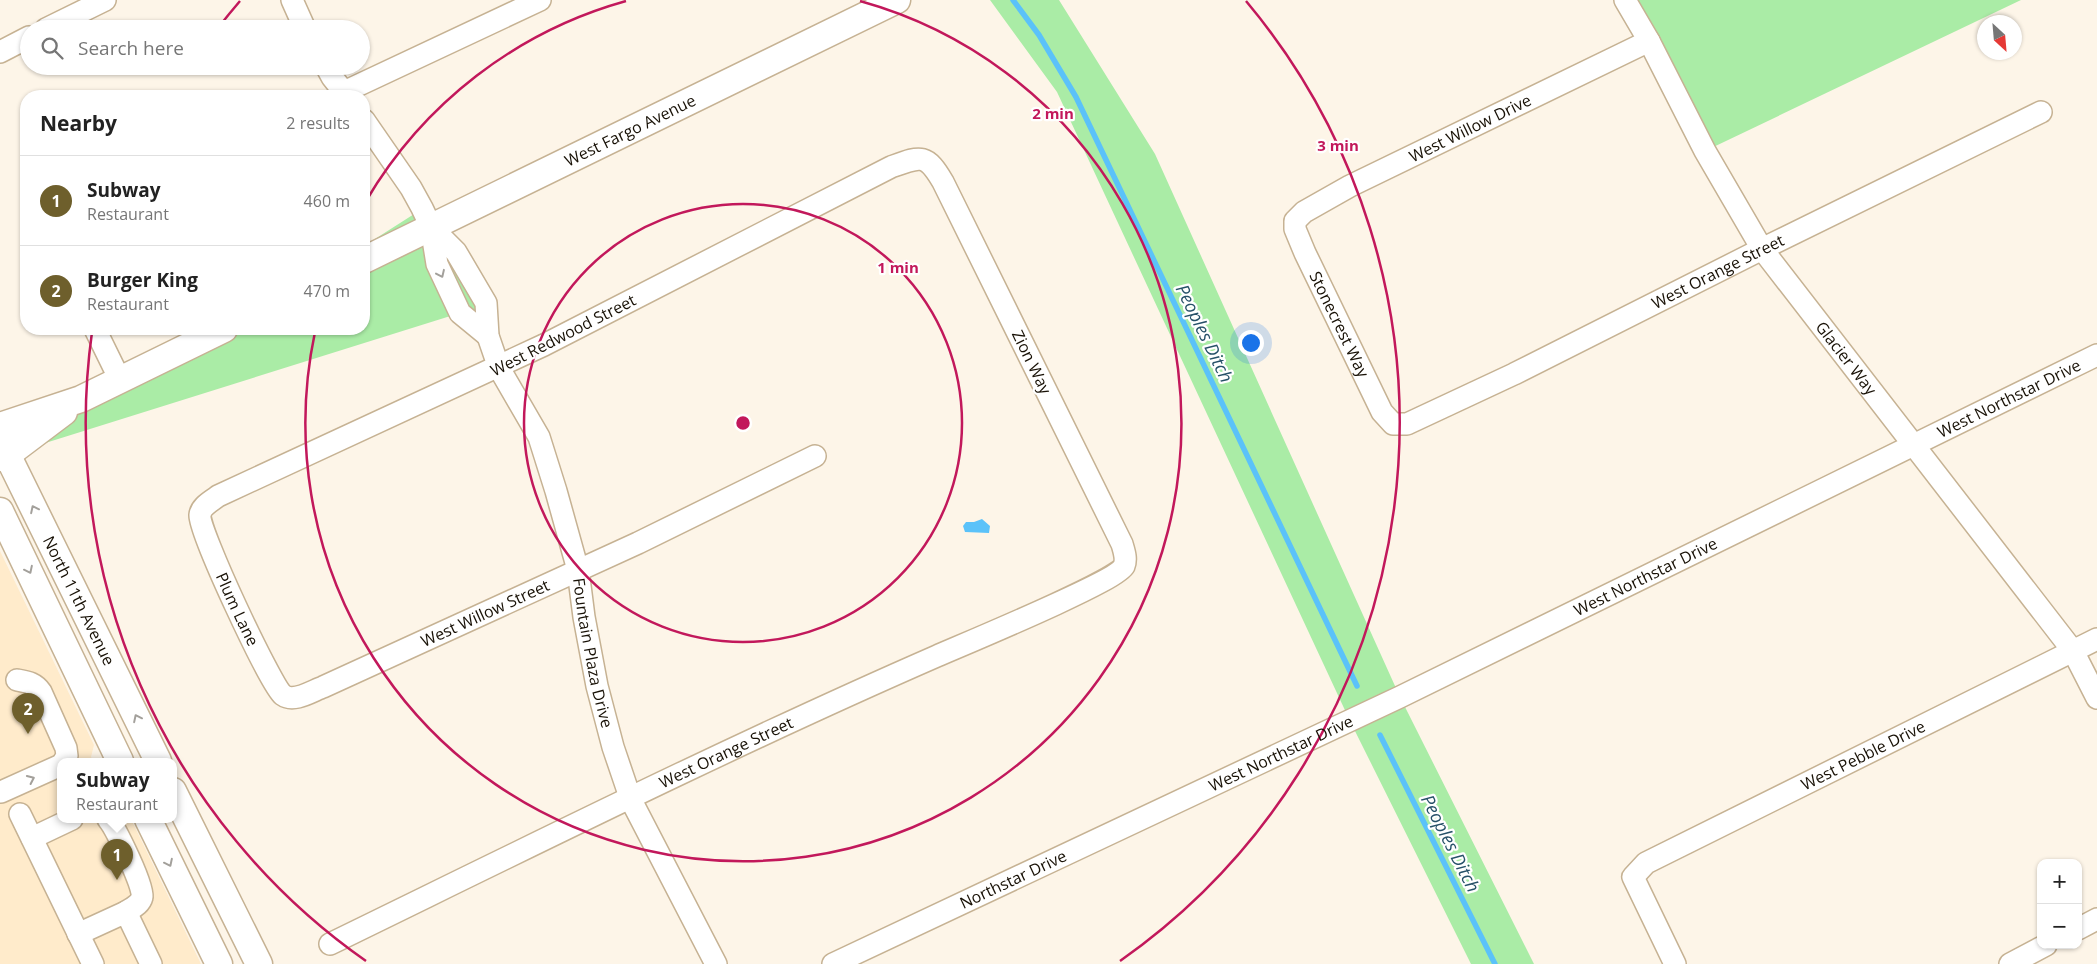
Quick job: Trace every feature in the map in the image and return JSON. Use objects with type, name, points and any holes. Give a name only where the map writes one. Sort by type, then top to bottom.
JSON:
[{"type":"main road","name":"West Fargo Avenue","points":[[370,257],[896,0]]},
{"type":"main road","points":[[2,451],[81,399],[212,335]]},
{"type":"main road","points":[[0,426],[81,399]]},
{"type":"main road","name":"North 11th Avenue","points":[[2,451],[156,758]]},
{"type":"main road","name":"North 11th Avenue","points":[[0,511],[119,758]]},
{"type":"main road","points":[[177,800],[258,964]]},
{"type":"main road","points":[[177,822],[216,903],[223,914],[241,927]]},
{"type":"main road","points":[[150,823],[219,964]]},
{"type":"street","points":[[64,20],[105,0]]},
{"type":"street","points":[[292,0],[301,20]]},
{"type":"street","points":[[354,90],[540,0]]},
{"type":"street","name":"Glacier Way","points":[[1625,0],[1649,41],[1705,151],[1762,249],[2074,651],[2097,698]]},
{"type":"street","name":"West Willow Drive","points":[[1295,220],[1304,212],[1350,186],[1649,41]]},
{"type":"street","points":[[0,52],[20,42]]},
{"type":"street","points":[[331,75],[343,90]]},
{"type":"street","name":"West Orange Street","points":[[1393,424],[1408,424],[1514,374],[1762,249],[2042,112]]},
{"type":"street","name":"Fountain Plaza Drive","points":[[370,129],[411,188],[431,227],[436,264],[460,313],[488,336],[499,368],[539,437],[578,570],[584,617],[597,686],[613,746],[630,798],[716,964]]},
{"type":"street","name":"West Redwood Street","points":[[200,513],[205,506],[218,496],[499,368],[891,167],[910,160],[927,160]]},
{"type":"street","name":"Zion Way","points":[[927,160],[933,165],[943,182],[1122,544],[1126,559],[1124,568]]},
{"type":"street","name":"Stonecrest Way","points":[[1295,220],[1295,228],[1309,262],[1382,412],[1393,424]]},
{"type":"street","points":[[99,335],[120,380]]},
{"type":"street","name":"West Northstar Drive","points":[[1192,796],[1400,697],[2097,355]]},
{"type":"street","name":"West Willow Street","points":[[288,697],[296,698],[323,687],[578,570],[815,456]]},
{"type":"street","name":"Plum Lane","points":[[200,513],[206,537],[250,635],[278,690],[288,697]]},
{"type":"street","name":"West Orange Street","points":[[330,944],[838,699],[1078,594],[1117,574],[1124,568]]},
{"type":"street","name":"West Pebble Drive","points":[[1675,964],[1633,877],[1646,864],[2097,639]]},
{"type":"street","points":[[17,680],[37,686],[41,692],[66,748],[66,758]]},
{"type":"street","points":[[1,792],[57,766]]},
{"type":"street","name":"Northstar Drive","points":[[833,964],[1192,796]]},
{"type":"street","points":[[20,814],[92,964]]},
{"type":"street","points":[[32,838],[64,823]]},
{"type":"street","points":[[78,934],[126,912],[137,905],[142,899],[142,886],[110,823]]},
{"type":"street","points":[[126,912],[151,964]]},
{"type":"street","points":[[2082,927],[2097,919]]},
{"type":"street","points":[[2010,964],[2038,949]]},
{"type":"shaded area","points":[[0,551],[94,745],[92,758],[57,758],[57,823],[133,823],[201,964],[0,964]]},
{"type":"green space","points":[[990,0],[1059,0],[1155,154],[1400,697],[1534,964],[1471,964],[1350,721],[1057,92]]},
{"type":"green space","points":[[1625,0],[2021,0],[1990,15],[1977,15],[1977,21],[1705,151]]},
{"type":"green space","points":[[422,209],[486,303],[488,336],[460,313],[7,455],[196,335],[370,335],[370,242]]},
{"type":"water","points":[[982,519],[990,526],[989,533],[965,532],[963,526],[966,522]]},
{"type":"waterway","name":"Peoples Ditch","points":[[1013,0],[1039,35],[1076,97],[1357,686]]},
{"type":"waterway","name":"Peoples Ditch","points":[[1380,735],[1495,964]]},
{"type":"place","name":"Burger King","points":[[28,734]]},
{"type":"place","name":"Subway","points":[[117,880]]}]
